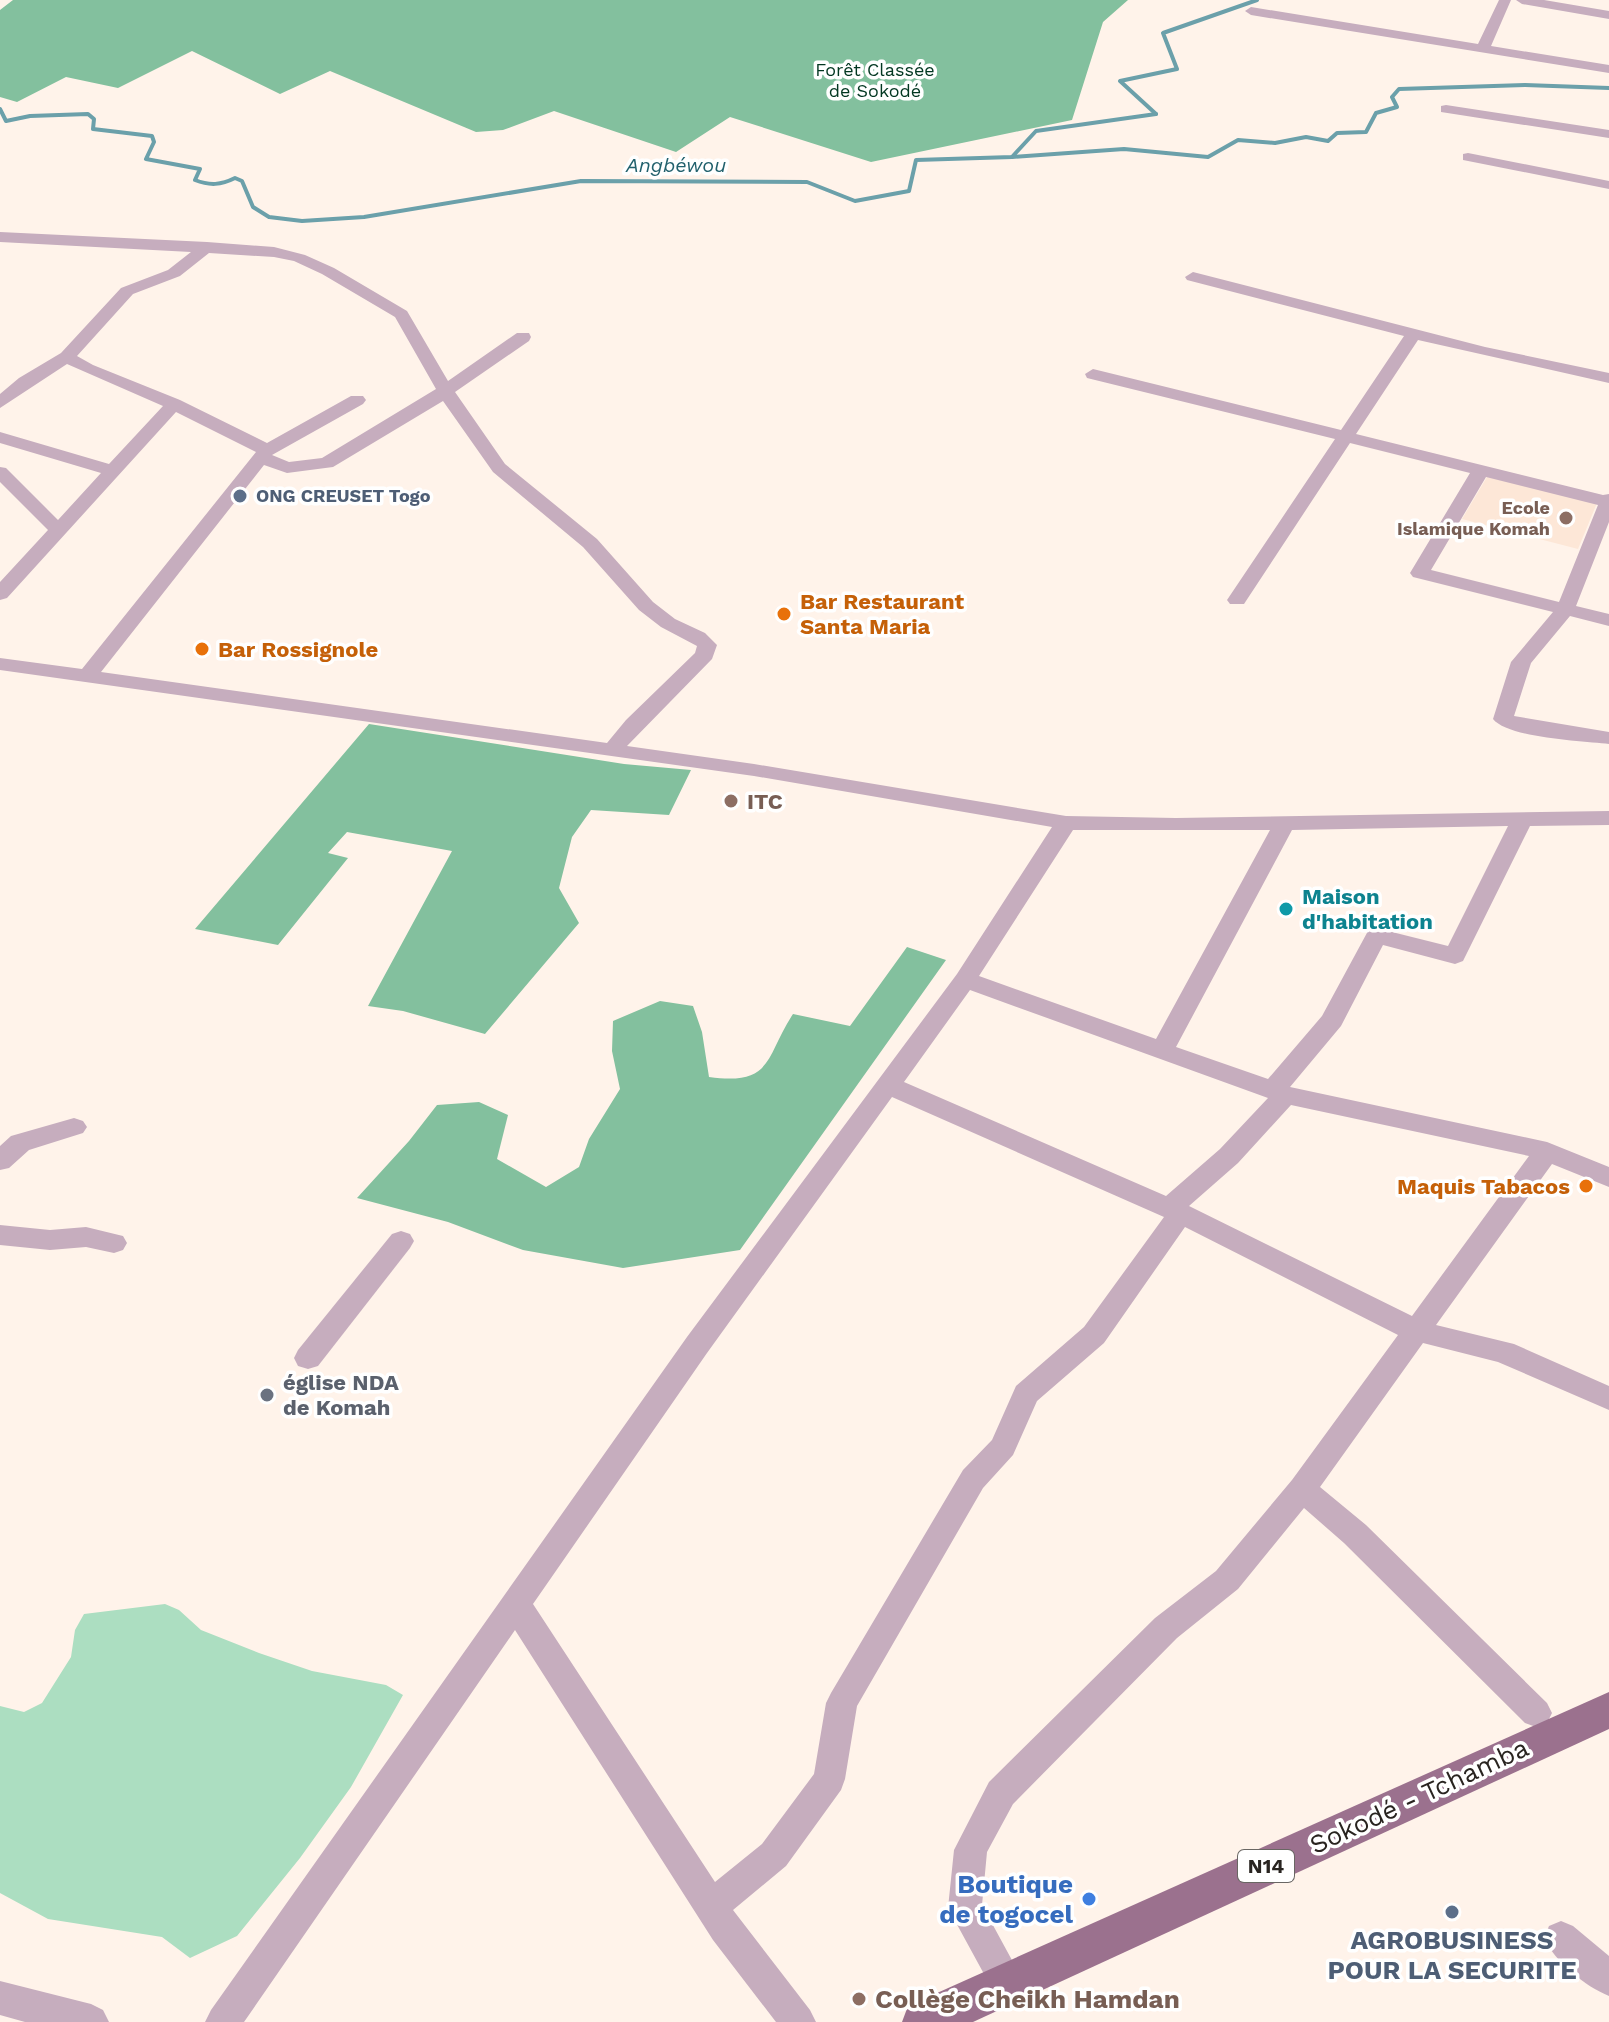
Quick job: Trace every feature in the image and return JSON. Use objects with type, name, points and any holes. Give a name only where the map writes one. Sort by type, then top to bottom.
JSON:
[{"type":"main road","name":"Sokodé - Tchamba","points":[[924,2022],[1609,1710]]},
{"type":"street","points":[[1483,48],[1504,1],[1524,1],[1609,15]]},
{"type":"street","points":[[1251,11],[1609,69]]},
{"type":"street","points":[[1446,109],[1609,134]]},
{"type":"street","points":[[1468,157],[1609,185]]},
{"type":"street","points":[[0,237],[274,252],[299,258],[390,305],[408,321],[459,414],[499,468],[590,543],[646,606],[668,623],[698,637],[707,645],[705,655],[633,724],[612,750]]},
{"type":"street","points":[[0,403],[25,382],[67,357],[127,291],[174,273],[207,247]]},
{"type":"street","points":[[1193,277],[1414,334],[1609,378]]},
{"type":"street","points":[[1237,600],[1414,334]]},
{"type":"street","points":[[67,357],[87,369],[174,404],[287,468],[327,463],[447,390],[523,337]]},
{"type":"street","points":[[1093,374],[1608,501],[1565,610],[1521,662],[1503,719],[1516,725],[1609,738]]},
{"type":"street","points":[[86,678],[264,454],[357,400]]},
{"type":"street","points":[[0,594],[174,404]]},
{"type":"street","points":[[0,437],[114,471]]},
{"type":"street","points":[[1481,470],[1420,573],[1609,620]]},
{"type":"street","points":[[0,472],[60,532]]},
{"type":"street","points":[[0,664],[754,770],[1066,823],[1609,818]]},
{"type":"street","points":[[711,1907],[774,1855],[829,1779],[842,1703],[973,1479],[1003,1447],[1026,1394],[1094,1335],[1175,1211],[1229,1156],[1280,1092],[1332,1020],[1376,936],[1455,956],[1522,820]]},
{"type":"street","points":[[223,2022],[697,1345],[965,980],[1066,823]]},
{"type":"street","points":[[1162,1050],[1285,823]]},
{"type":"street","points":[[965,980],[1280,1092],[1547,1151],[1609,1178]]},
{"type":"street","points":[[888,1085],[1175,1211],[1416,1331],[1504,1352],[1609,1399]]},
{"type":"street","points":[[0,1161],[20,1143],[74,1127]]},
{"type":"street","points":[[1008,1984],[965,1908],[971,1850],[1001,1793],[1166,1628],[1227,1580],[1302,1489],[1547,1151]]},
{"type":"street","points":[[0,1235],[50,1240],[86,1237],[114,1243]]},
{"type":"street","points":[[308,1358],[401,1241]]},
{"type":"street","points":[[1302,1489],[1355,1534],[1536,1713]]},
{"type":"street","points":[[516,1604],[711,1907],[798,2022]]},
{"type":"street","points":[[1561,1938],[1609,1979]]},
{"type":"street","points":[[0,1998],[91,2022]]},
{"type":"shaded area","points":[[1487,477],[1597,503],[1578,549],[1462,519]]},
{"type":"green space","name":"Forêt Classée de Sokodé","points":[[13,0],[1128,0],[1103,22],[1072,120],[871,162],[730,117],[676,152],[554,111],[503,130],[476,132],[330,71],[280,94],[192,51],[118,88],[66,77],[17,102],[0,97],[0,10]]},
{"type":"green space","points":[[369,724],[624,764],[691,770],[669,815],[591,810],[572,837],[559,888],[579,923],[485,1034],[403,1011],[368,1006],[452,851],[347,832],[328,853],[348,858],[278,945],[195,929]]},
{"type":"green space","points":[[907,947],[946,960],[740,1250],[623,1268],[523,1250],[448,1222],[357,1198],[437,1105],[479,1102],[508,1115],[497,1159],[546,1187],[579,1167],[589,1139],[620,1089],[612,1051],[613,1021],[660,1001],[693,1006],[702,1032],[709,1077],[746,1077],[765,1065],[793,1014],[850,1026]]},
{"type":"green space","points":[[165,1604],[179,1610],[201,1630],[259,1653],[312,1671],[386,1685],[403,1695],[351,1787],[300,1858],[237,1936],[190,1958],[162,1937],[48,1919],[0,1893],[0,1706],[24,1712],[42,1703],[71,1657],[75,1630],[84,1614]]},
{"type":"waterway","name":"Angbéwou","points":[[1012,157],[1036,131],[1156,114],[1120,81],[1177,69],[1163,33],[1257,0]]},
{"type":"waterway","points":[[1012,157],[1124,149],[1208,157],[1238,140],[1275,143],[1306,137],[1328,141],[1337,133],[1366,132],[1376,113],[1397,107],[1392,97],[1399,89],[1525,85],[1609,88]]},
{"type":"waterway","name":"Angbéwou","points":[[0,109],[6,121],[30,116],[88,114],[94,119],[93,129],[152,136],[154,142],[146,159],[200,169],[195,180],[206,183],[235,178],[242,181],[253,207],[269,217],[302,221],[364,217],[581,181],[807,182],[855,201],[909,191],[916,160],[1012,157]]},
{"type":"place","name":"ONG CREUSET Togo","points":[[240,496]]},
{"type":"place","name":"Ecole Islamique Komah","points":[[1566,518]]},
{"type":"place","name":"Bar Restaurant Santa Maria","points":[[784,614]]},
{"type":"place","name":"Bar Rossignole","points":[[202,649]]},
{"type":"place","name":"ITC","points":[[731,801]]},
{"type":"place","name":"Maison d'habitation","points":[[1286,909]]},
{"type":"place","name":"Maquis Tabacos","points":[[1586,1186]]},
{"type":"place","name":"église NDA de Komah","points":[[267,1395]]},
{"type":"place","name":"Boutique de togocel","points":[[1089,1899]]},
{"type":"place","name":"AGROBUSINESS POUR LA SECURITE","points":[[1452,1912]]},
{"type":"place","name":"Collège Cheikh Hamdan","points":[[859,1999]]}]
